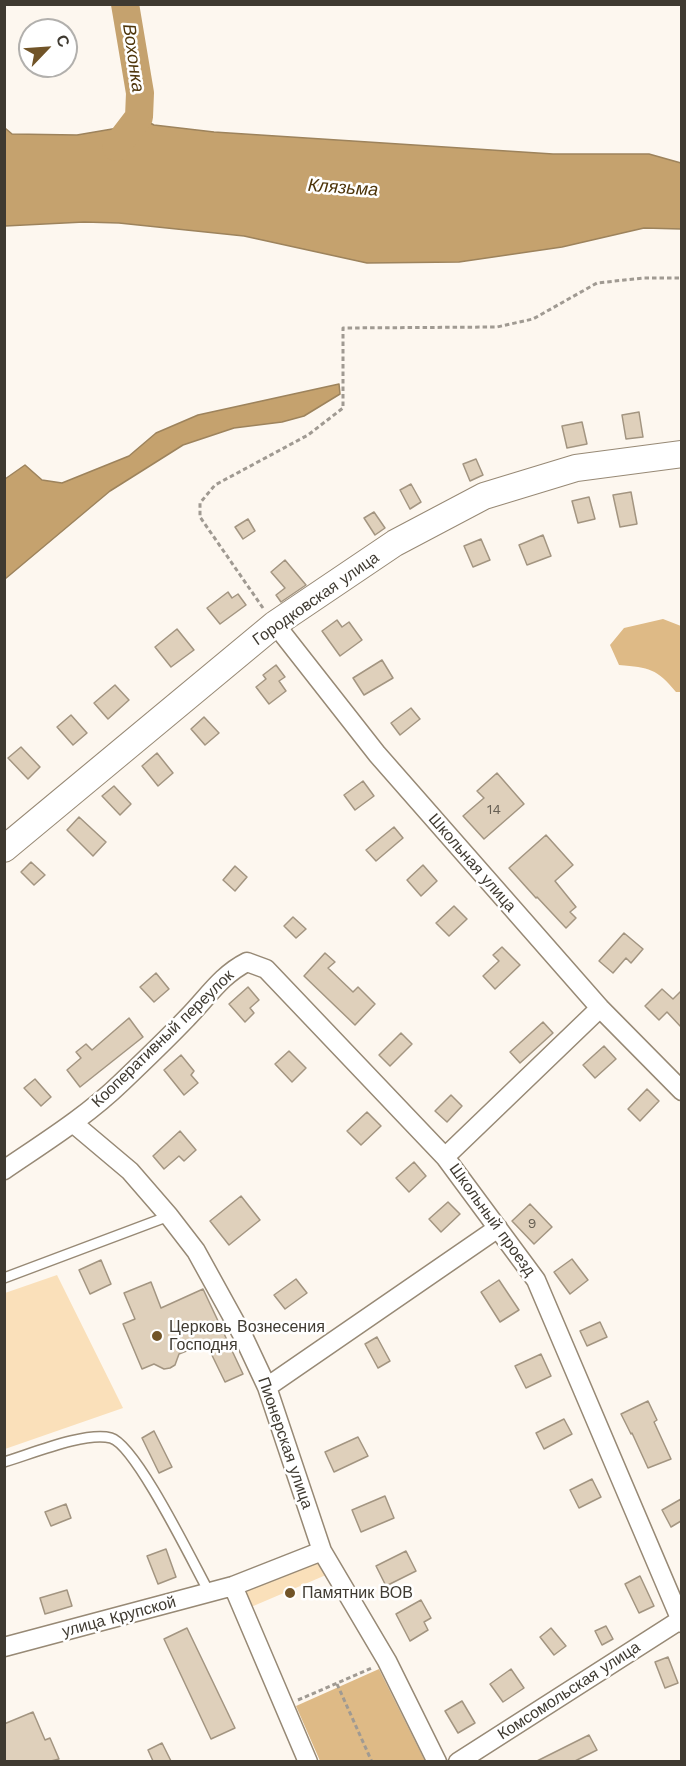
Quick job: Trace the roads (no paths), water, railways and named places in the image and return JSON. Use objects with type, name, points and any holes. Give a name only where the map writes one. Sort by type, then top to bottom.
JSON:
[{"type":"main road","name":"Городковская улица","points":[[4,849],[275,624],[395,543],[484,496],[576,468],[681,454]]},
{"type":"street","name":"Школьная улица","points":[[275,624],[377,754],[600,1008],[681,1091]]},
{"type":"street","name":"Кооперативный переулок","points":[[4,1170],[73,1123],[120,1085],[189,1017],[216,985],[238,967],[247,963],[266,969]]},
{"type":"street","name":"Школьный проезд","points":[[266,969],[445,1157],[536,1280],[681,1621]]},
{"type":"street","points":[[445,1157],[600,1008]]},
{"type":"street","name":"Пионерская улица","points":[[73,1123],[130,1171],[196,1251],[244,1338],[267,1387],[322,1551],[387,1661],[437,1761]]},
{"type":"street","points":[[267,1387],[498,1228]]},
{"type":"street","name":"улица Крупской","points":[[4,1647],[233,1586],[322,1551]]},
{"type":"street","points":[[233,1586],[308,1761]]},
{"type":"street","name":"Комсомольская улица","points":[[458,1761],[681,1621]]},
{"type":"lane","points":[[4,1278],[169,1216]]},
{"type":"lane","points":[[4,1462],[92,1437],[113,1438],[125,1446],[160,1500],[209,1592]]},
{"type":"water","name":"Клязьма","points":[[139,117],[154,125],[214,132],[553,154],[649,154],[681,163],[681,229],[644,228],[562,247],[459,262],[367,263],[244,236],[119,223],[84,222],[5,226],[5,128],[12,134],[77,135],[118,128]]},
{"type":"water","points":[[339,384],[340,394],[304,416],[282,422],[234,428],[183,445],[110,491],[5,579],[5,479],[25,465],[42,480],[62,483],[129,456],[156,433],[198,415]]},
{"type":"waterway","name":"Вохонка","points":[[116,147],[139,117],[140,93],[125,4]]},
{"type":"place","name":"Церковь Вознесения Господня","points":[[157,1336]]},
{"type":"place","name":"Памятник ВОВ","points":[[290,1593]]}]
